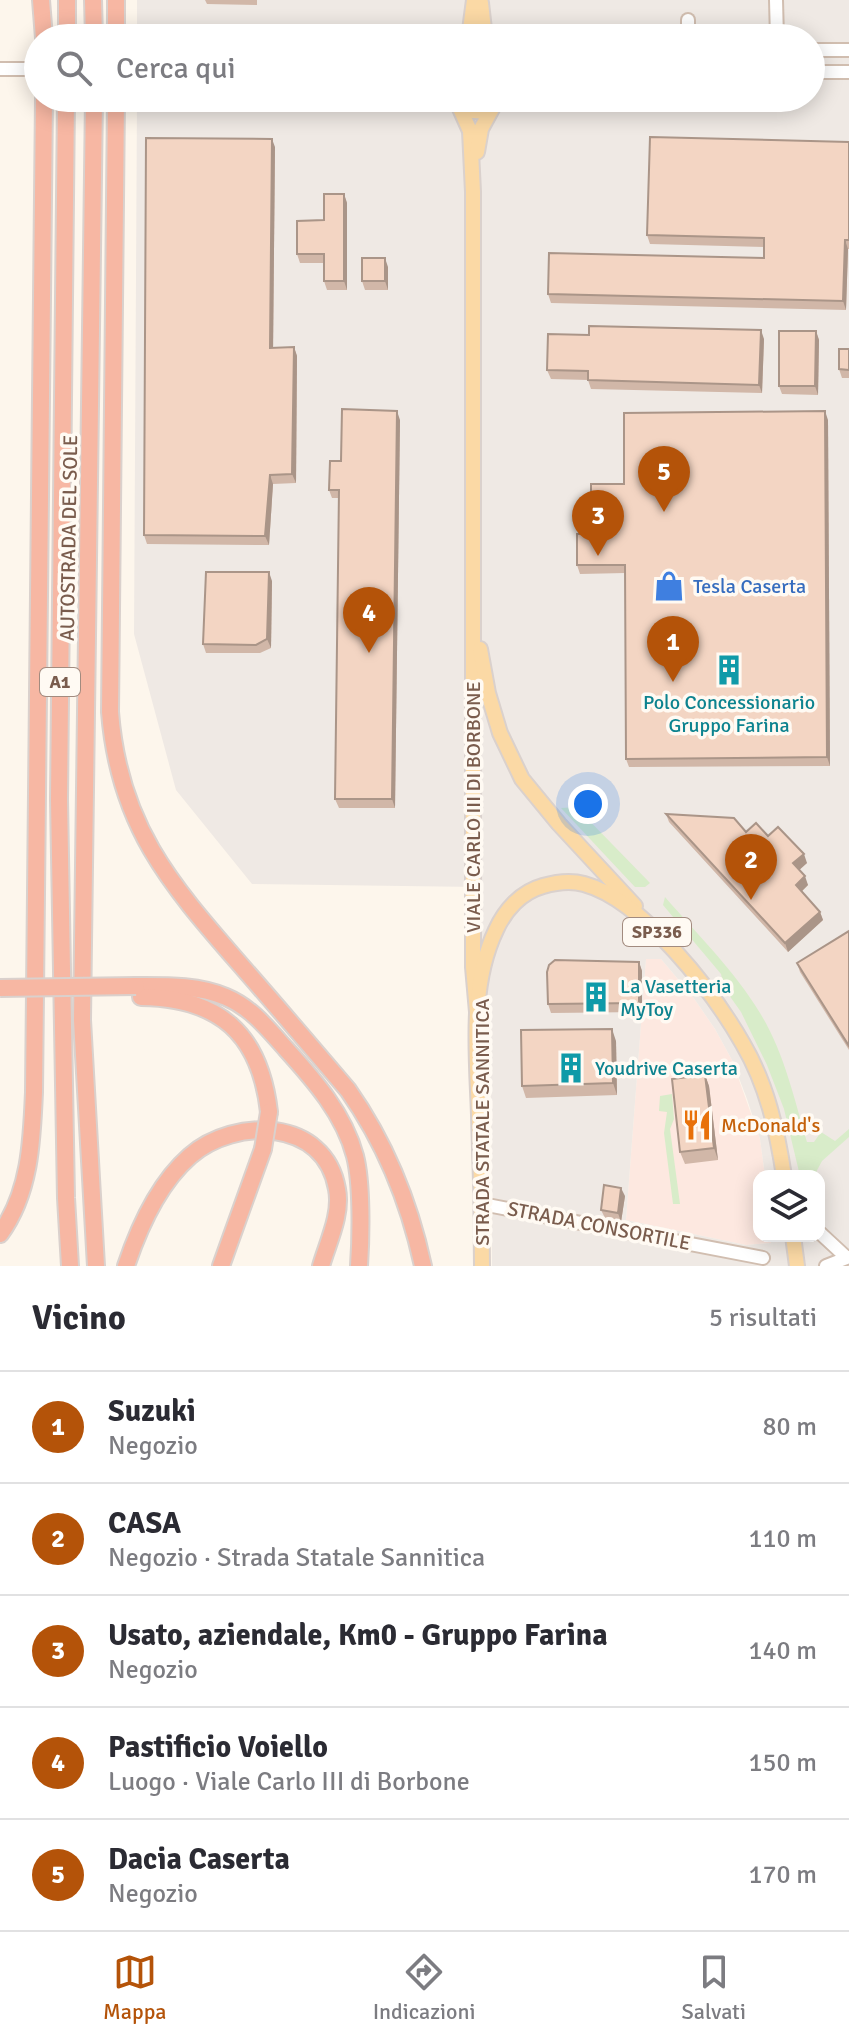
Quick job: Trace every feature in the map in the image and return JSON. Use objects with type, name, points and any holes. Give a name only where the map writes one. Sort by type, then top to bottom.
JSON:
[{"type":"highway","points":[[41,0],[43,24]]},
{"type":"highway","points":[[67,0],[67,24]]},
{"type":"highway","points":[[93,0],[94,24]]},
{"type":"highway","points":[[116,0],[116,24]]},
{"type":"highway","points":[[0,1234],[20,1199],[32,1127],[34,1092],[44,112]]},
{"type":"highway","name":"AUTOSTRADA DEL SOLE","points":[[66,112],[59,799],[65,1168],[70,1266]]},
{"type":"highway","name":"AUTOSTRADA DEL SOLE","points":[[94,112],[82,1020],[96,1266]]},
{"type":"highway","points":[[116,112],[110,712],[112,747],[119,776],[137,825],[169,880],[348,1090],[372,1124],[405,1197],[423,1266]]},
{"type":"highway","points":[[0,998],[136,992],[171,986],[204,990],[243,1006],[258,1018],[320,1089],[338,1115],[356,1157],[359,1266]]},
{"type":"highway","points":[[0,988],[136,992],[185,1001],[208,1008],[243,1038],[256,1059],[266,1087],[269,1112],[263,1149],[221,1266]]},
{"type":"highway","points":[[126,1266],[146,1217],[169,1178],[191,1155],[213,1142],[232,1133],[256,1129],[282,1132],[308,1143],[321,1155],[330,1170],[338,1190],[337,1215],[321,1266]]},
{"type":"main road","points":[[471,24],[474,0]]},
{"type":"main road","points":[[480,0],[483,24]]},
{"type":"main road","name":"VIALE CARLO III DI BORBONE","points":[[461,112],[470,131],[473,192],[473,967],[477,1012]]},
{"type":"main road","name":"VIALE CARLO III DI BORBONE","points":[[473,192],[481,129],[491,112]]},
{"type":"main road","name":"VIALE CARLO III DI BORBONE","points":[[474,602],[488,693],[500,733],[522,779],[648,921]]},
{"type":"main road","name":"STRADA STATALE SANNITICA","points":[[482,1266],[477,1012],[487,954],[496,931],[517,900],[537,888],[561,881],[585,884],[648,921],[699,981],[744,1045],[766,1094],[779,1138],[783,1170]]},
{"type":"main road","points":[[794,1242],[797,1266]]},
{"type":"street","points":[[776,0],[777,24]]},
{"type":"street","points":[[825,50],[849,50]]},
{"type":"street","points":[[2,69],[24,69]]},
{"type":"street","points":[[825,72],[849,72]]},
{"type":"street","name":"STRADA CONSORTILE","points":[[482,1204],[763,1258]]},
{"type":"street","points":[[825,1237],[848,1257],[826,1266]]},
{"type":"shaded area","points":[[137,0],[849,0],[849,1266],[492,1266],[491,1101],[478,887],[252,884],[176,790],[134,634],[137,112],[825,112],[825,24],[137,24]],"holes":[[[646,959],[661,959],[715,1029],[732,1060],[747,1099],[760,1139],[764,1170],[825,1170],[825,1242],[746,1245],[626,1220]]]},
{"type":"shaded area","points":[[646,958],[661,959],[693,997],[732,1060],[760,1139],[764,1170],[753,1170],[753,1242],[771,1243],[746,1245],[626,1220]]},
{"type":"green space","points":[[576,807],[650,883],[645,887],[635,887],[561,808]]},
{"type":"green space","points":[[665,897],[727,967],[760,1013],[782,1059],[807,1142],[814,1142],[821,1132],[835,1141],[849,1129],[849,1137],[822,1161],[817,1170],[799,1170],[784,1109],[741,1012],[724,988],[721,974],[663,905]]},
{"type":"green space","points":[[672,1094],[674,1119],[670,1129],[680,1204],[673,1204],[664,1133],[667,1112],[659,1111],[660,1096]]},
{"type":"building","points":[[650,137],[849,142],[849,240],[845,240],[843,301],[548,294],[549,253],[764,258],[764,238],[647,235]]},
{"type":"building","points":[[146,138],[272,139],[270,348],[294,347],[292,474],[270,475],[265,536],[144,535]]},
{"type":"building","points":[[324,194],[344,194],[344,281],[324,281],[324,254],[297,254],[297,221],[324,220]]},
{"type":"building","points":[[362,258],[385,258],[385,281],[362,281]]},
{"type":"building","points":[[589,326],[761,330],[759,385],[588,380],[588,371],[547,370],[548,334],[589,335]]},
{"type":"building","points":[[779,331],[816,331],[815,386],[779,386]]},
{"type":"building","points":[[839,349],[849,349],[849,370],[839,369]]},
{"type":"building","points":[[342,409],[397,411],[392,799],[335,799],[339,490],[329,490],[330,461],[341,461]]},
{"type":"building","name":"Polo Concessionario Gruppo Farina","points":[[825,411],[827,757],[626,759],[625,565],[577,565],[577,534],[591,533],[591,484],[624,484],[624,413]]},
{"type":"building","points":[[206,572],[269,572],[267,639],[256,645],[203,644]]},
{"type":"building","points":[[666,814],[734,818],[746,832],[756,823],[768,836],[778,827],[804,854],[793,863],[805,876],[796,885],[820,912],[785,943]]},
{"type":"building","points":[[849,931],[849,1046],[797,963]]},
{"type":"building","name":"La Vasetteria MyToy","points":[[555,960],[639,962],[639,1003],[548,1004],[547,972]]},
{"type":"building","name":"Youdrive Caserta","points":[[612,1029],[613,1083],[522,1086],[521,1030]]},
{"type":"building","name":"McDonald's","points":[[705,1075],[714,1148],[680,1152],[672,1079]]},
{"type":"building","points":[[604,1185],[621,1188],[618,1213],[601,1210]]},
{"type":"place","name":"Dacia Caserta","points":[[664,512]]},
{"type":"place","name":"Usato, aziendale, Km0 - Gruppo Farina","points":[[598,556]]},
{"type":"place","name":"Tesla Caserta","points":[[669,586]]},
{"type":"place","name":"Pastificio Voiello","points":[[369,653]]},
{"type":"place","name":"Polo Concessionario Gruppo Farina","points":[[729,670]]},
{"type":"place","name":"Suzuki","points":[[673,682]]},
{"type":"place","name":"CASA","points":[[751,900]]},
{"type":"place","name":"La Vasetteria MyToy","points":[[596,997]]},
{"type":"place","name":"Youdrive Caserta","points":[[571,1068]]},
{"type":"place","name":"McDonald's","points":[[697,1125]]}]
